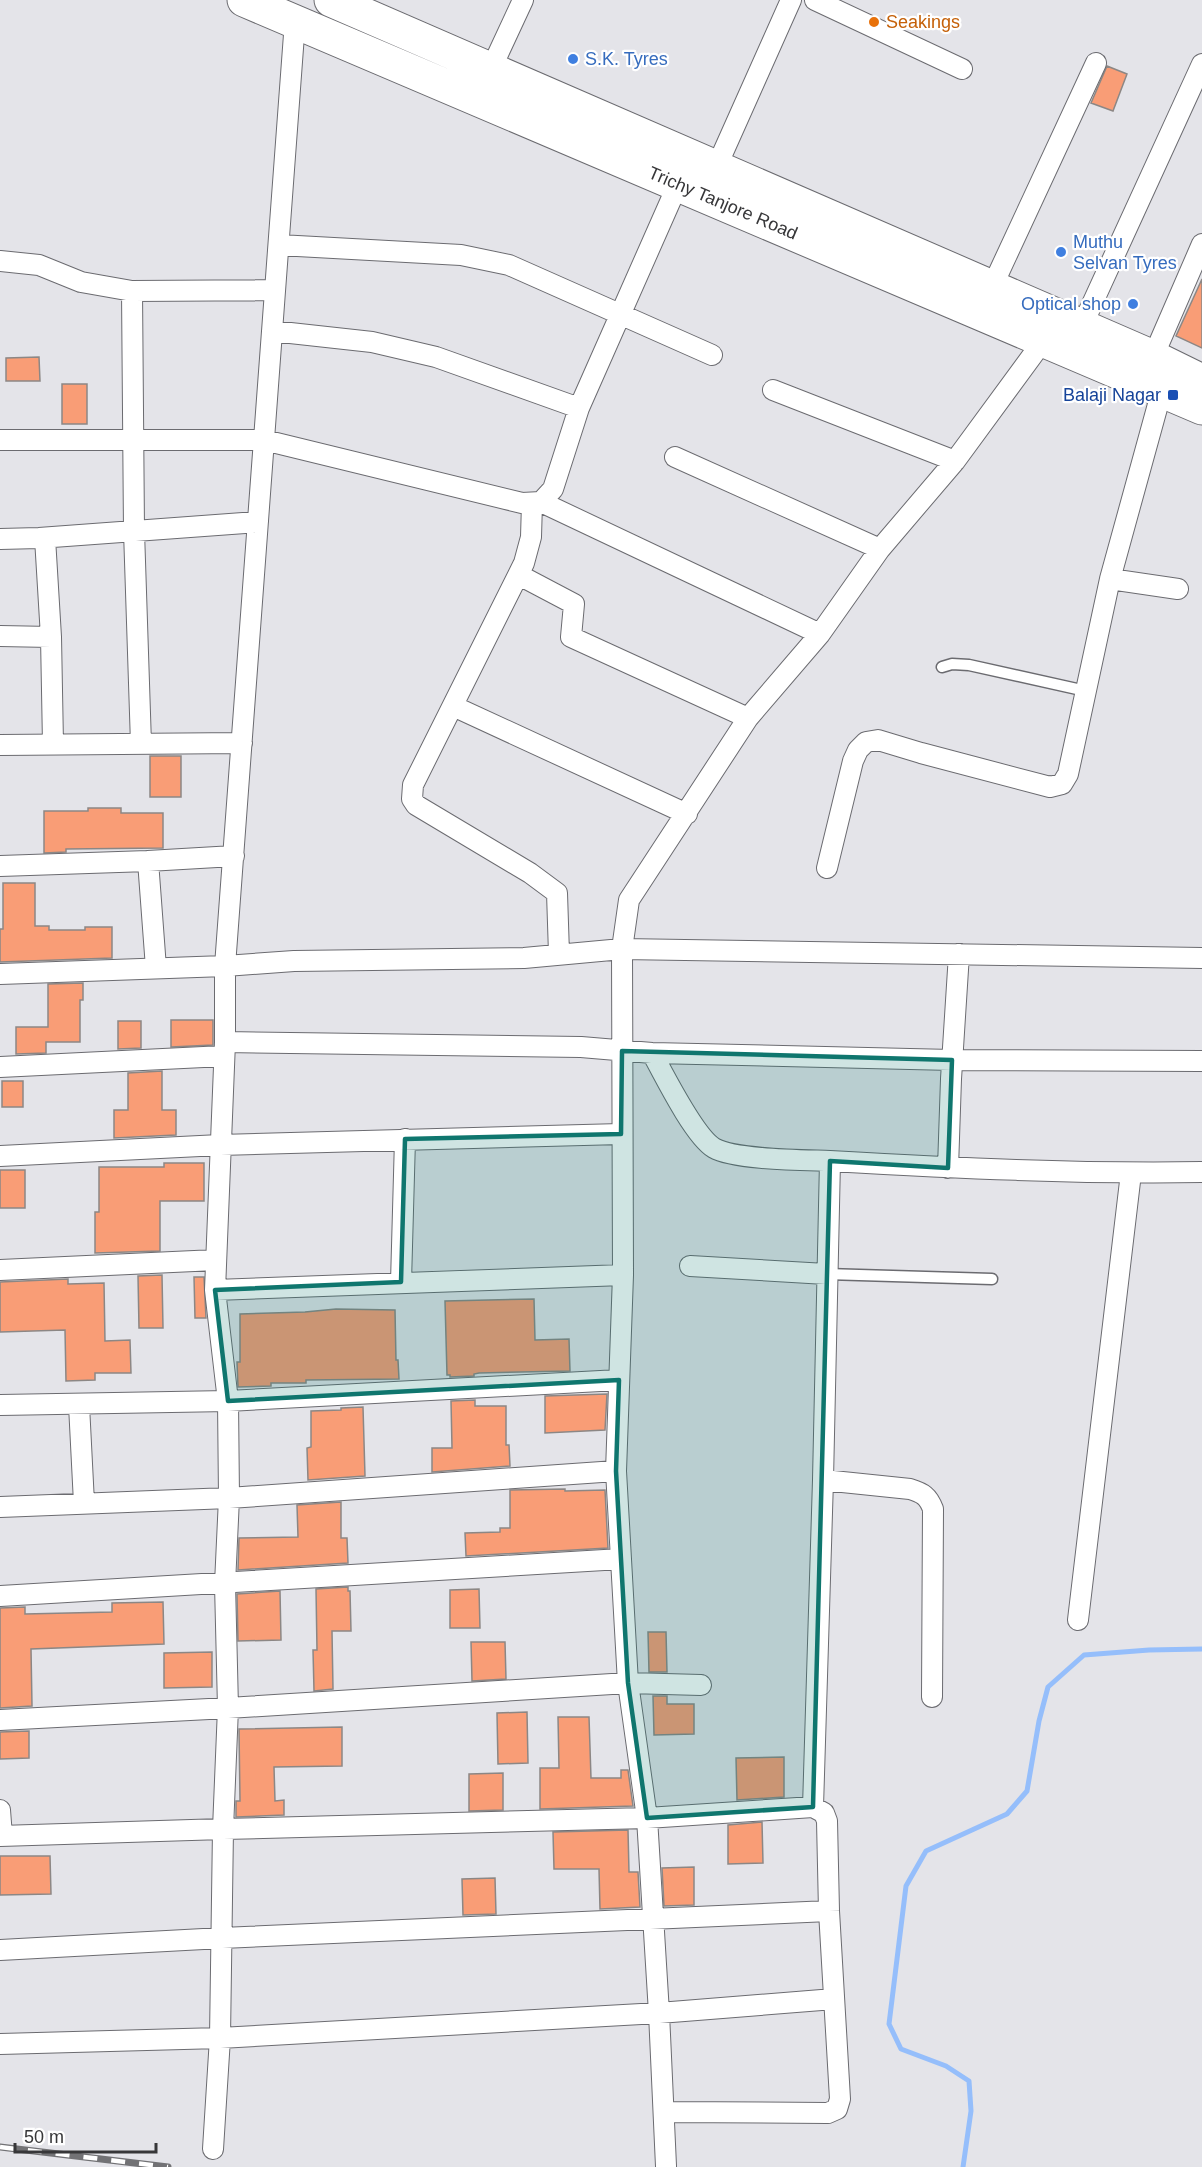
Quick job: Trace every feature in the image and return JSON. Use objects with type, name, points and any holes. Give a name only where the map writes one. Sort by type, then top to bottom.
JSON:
[{"type":"highway","name":"Trichy Tanjore Road","points":[[244,0],[1202,408]]},
{"type":"highway","name":"Trichy Tanjore Road","points":[[331,0],[1153,357],[1202,381]]},
{"type":"street","points":[[491,69],[524,0]]},
{"type":"street","points":[[716,168],[791,0]]},
{"type":"street","points":[[815,0],[962,69]]},
{"type":"street","points":[[213,2149],[220,2038],[223,1829],[228,1708],[225,1584],[229,1498],[228,1401],[215,1290],[225,966],[296,21]]},
{"type":"street","points":[[992,287],[1096,63]]},
{"type":"street","points":[[1082,326],[1202,64]]},
{"type":"street","points":[[555,954],[557,893],[530,873],[416,805],[412,799],[413,785],[521,569],[531,537],[536,503],[553,489],[579,408],[678,184]]},
{"type":"street","points":[[1153,357],[1202,244]]},
{"type":"street","points":[[279,245],[461,255],[509,265],[712,355]]},
{"type":"street","points":[[0,261],[39,265],[81,282],[132,291],[275,290]]},
{"type":"street","points":[[132,291],[132,439],[141,744]]},
{"type":"street","points":[[272,331],[372,342],[436,357],[579,408]]},
{"type":"street","points":[[666,2166],[647,1818],[628,1683],[616,1470],[623,1275],[622,949],[629,900],[748,718],[820,634],[880,549],[955,460],[1043,341]]},
{"type":"street","points":[[773,390],[955,460]]},
{"type":"street","points":[[827,868],[853,761],[858,750],[866,742],[878,740],[1050,787],[1062,784],[1068,774],[1110,579],[1162,390]]},
{"type":"street","points":[[0,440],[264,440],[522,503],[536,503],[820,634]]},
{"type":"street","points":[[675,457],[880,549]]},
{"type":"street","points":[[0,539],[45,538],[258,522]]},
{"type":"street","points":[[45,538],[51,637],[53,744]]},
{"type":"street","points":[[521,569],[574,604],[571,637],[748,718]]},
{"type":"street","points":[[1110,579],[1178,589]]},
{"type":"street","points":[[0,636],[51,637]]},
{"type":"street","points":[[453,706],[687,814]]},
{"type":"street","points":[[0,746],[242,743]]},
{"type":"street","points":[[0,866],[148,861],[234,840]]},
{"type":"street","points":[[148,861],[156,968]]},
{"type":"street","points":[[0,974],[305,961],[524,958],[622,949],[1202,958]]},
{"type":"street","points":[[948,1168],[959,954]]},
{"type":"street","points":[[0,1068],[224,1048],[581,1047],[652,1053],[952,1060],[1202,1061]]},
{"type":"street","points":[[652,1053],[690,1120],[713,1148],[729,1152],[779,1159],[948,1168],[1131,1173],[1202,1172]]},
{"type":"street","points":[[0,1156],[220,1145],[621,1134]]},
{"type":"street","points":[[401,1281],[405,1139]]},
{"type":"street","points":[[813,1807],[824,1480],[826,1274],[830,1161]]},
{"type":"street","points":[[1078,1620],[1131,1173]]},
{"type":"street","points":[[0,1270],[216,1260]]},
{"type":"street","points":[[690,1266],[826,1274]]},
{"type":"street","points":[[215,1290],[401,1281],[623,1275]]},
{"type":"street","points":[[0,1405],[228,1401],[619,1380]]},
{"type":"street","points":[[79,1405],[84,1503]]},
{"type":"street","points":[[0,1507],[229,1498],[616,1470]]},
{"type":"street","points":[[824,1480],[910,1489],[923,1493],[930,1499],[933,1509],[932,1697]]},
{"type":"street","points":[[0,1596],[621,1559]]},
{"type":"street","points":[[0,1720],[628,1683],[701,1685]]},
{"type":"street","points":[[0,1810],[1,1836],[647,1818],[813,1807],[824,1813],[826,1821],[840,2099],[837,2109],[828,2113],[808,2114],[664,2112]]},
{"type":"street","points":[[0,1950],[829,1911]]},
{"type":"street","points":[[0,2044],[220,2038],[659,2013],[834,1999]]},
{"type":"lane","points":[[942,667],[952,664],[969,665],[1086,692]]},
{"type":"lane","points":[[826,1274],[992,1279]]},
{"type":"highlighted area","points":[[622,1051],[952,1060],[948,1168],[830,1161],[813,1807],[647,1818],[628,1683],[616,1471],[619,1380],[228,1401],[215,1290],[401,1282],[405,1139],[621,1134]]},
{"type":"building","points":[[1107,66],[1127,74],[1113,111],[1091,103]]},
{"type":"building","points":[[1202,279],[1202,348],[1176,336]]},
{"type":"building","points":[[39,357],[40,381],[6,381],[6,358]]},
{"type":"building","points":[[62,384],[87,384],[87,424],[62,424]]},
{"type":"building","points":[[150,756],[181,756],[181,797],[150,797]]},
{"type":"building","points":[[88,808],[121,808],[121,813],[163,813],[163,848],[66,849],[66,852],[44,853],[44,811],[88,811]]},
{"type":"building","points":[[3,883],[35,883],[35,926],[49,926],[49,930],[112,927],[112,958],[0,962]]},
{"type":"building","points":[[83,983],[83,1000],[80,1000],[80,1042],[46,1042],[46,1053],[16,1054],[16,1027],[48,1027],[48,984]]},
{"type":"building","points":[[171,1020],[213,1020],[213,1045],[171,1047]]},
{"type":"building","points":[[118,1021],[141,1021],[141,1048],[118,1049]]},
{"type":"building","points":[[162,1071],[162,1110],[176,1110],[176,1135],[114,1138],[114,1110],[128,1110],[128,1073]]},
{"type":"building","points":[[2,1081],[23,1081],[23,1107],[2,1107]]},
{"type":"building","points":[[164,1163],[204,1163],[204,1201],[160,1201],[160,1251],[95,1253],[95,1212],[99,1212],[99,1167],[164,1167]]},
{"type":"building","points":[[0,1170],[25,1170],[25,1208],[0,1208]]},
{"type":"building","points":[[162,1275],[163,1328],[139,1328],[138,1276]]},
{"type":"building","points":[[194,1277],[204,1277],[206,1318],[195,1318]]},
{"type":"building","points":[[68,1279],[68,1284],[104,1283],[105,1341],[130,1340],[131,1373],[95,1373],[95,1380],[66,1381],[65,1330],[0,1332],[0,1282]]},
{"type":"building","points":[[534,1299],[535,1340],[569,1339],[570,1371],[479,1373],[474,1376],[450,1377],[447,1375],[445,1301]]},
{"type":"building","points":[[336,1309],[395,1310],[396,1360],[398,1360],[399,1379],[306,1380],[306,1383],[271,1383],[271,1386],[238,1387],[240,1314]]},
{"type":"building","points":[[607,1394],[605,1430],[545,1433],[545,1396]]},
{"type":"building","points":[[475,1400],[475,1406],[506,1406],[506,1445],[509,1445],[510,1466],[432,1472],[432,1448],[452,1448],[451,1401]]},
{"type":"building","points":[[363,1407],[365,1476],[308,1480],[307,1448],[311,1447],[311,1411]]},
{"type":"building","points":[[565,1489],[565,1491],[605,1490],[608,1548],[466,1556],[465,1533],[500,1532],[500,1528],[510,1528],[510,1490]]},
{"type":"building","points":[[341,1502],[341,1538],[347,1538],[348,1563],[238,1570],[239,1538],[298,1537],[297,1505]]},
{"type":"building","points":[[348,1587],[351,1631],[332,1631],[333,1689],[314,1691],[313,1650],[317,1650],[316,1589]]},
{"type":"building","points":[[479,1589],[480,1628],[450,1628],[450,1590]]},
{"type":"building","points":[[280,1591],[281,1640],[238,1641],[237,1594]]},
{"type":"building","points":[[163,1602],[164,1644],[31,1649],[32,1706],[0,1708],[0,1608],[25,1607],[25,1614],[112,1612],[112,1603]]},
{"type":"building","points":[[648,1632],[666,1632],[667,1672],[649,1672]]},
{"type":"building","points":[[471,1642],[505,1642],[506,1679],[472,1681]]},
{"type":"building","points":[[212,1652],[212,1687],[164,1688],[164,1653]]},
{"type":"building","points":[[653,1696],[667,1696],[667,1704],[694,1704],[694,1734],[654,1735]]},
{"type":"building","points":[[527,1712],[528,1763],[498,1764],[497,1713]]},
{"type":"building","points":[[558,1717],[589,1717],[591,1778],[621,1778],[621,1770],[628,1770],[633,1806],[540,1809],[540,1768],[559,1768]]},
{"type":"building","points":[[342,1727],[342,1766],[274,1767],[275,1801],[284,1800],[284,1815],[236,1817],[236,1801],[240,1801],[239,1729]]},
{"type":"building","points":[[29,1731],[29,1758],[0,1759],[0,1732]]},
{"type":"building","points":[[784,1757],[784,1797],[737,1800],[736,1758]]},
{"type":"building","points":[[503,1773],[503,1810],[469,1811],[469,1774]]},
{"type":"building","points":[[762,1822],[763,1863],[728,1864],[728,1825]]},
{"type":"building","points":[[628,1830],[629,1872],[638,1872],[640,1907],[600,1909],[599,1869],[554,1869],[553,1832]]},
{"type":"building","points":[[0,1856],[50,1856],[51,1894],[0,1895]]},
{"type":"building","points":[[694,1867],[694,1905],[664,1906],[662,1868]]},
{"type":"building","points":[[495,1878],[496,1914],[463,1915],[462,1879]]},
{"type":"waterway","points":[[963,2167],[971,2111],[969,2081],[946,2066],[901,2049],[889,2024],[906,1886],[926,1851],[1007,1814],[1027,1791],[1039,1721],[1048,1687],[1084,1655],[1202,1649]]},
{"type":"railway","points":[[0,2147],[168,2167]]},
{"type":"place","name":"Seakings","points":[[874,22]]},
{"type":"place","name":"S.K. Tyres","points":[[573,59]]},
{"type":"place","name":"Muthu Selvan Tyres","points":[[1061,252]]},
{"type":"place","name":"Optical shop","points":[[1133,304]]},
{"type":"place","name":"Balaji Nagar","points":[[1173,395]]}]
